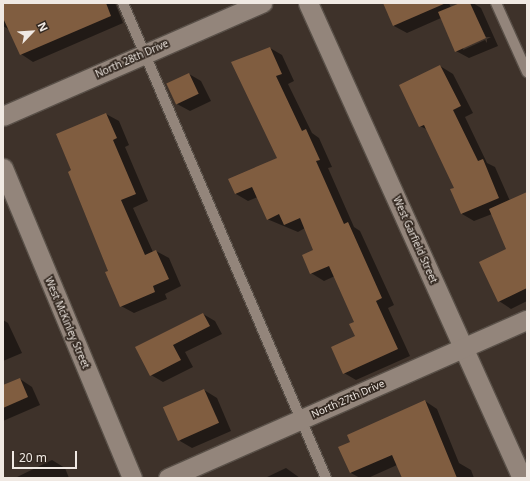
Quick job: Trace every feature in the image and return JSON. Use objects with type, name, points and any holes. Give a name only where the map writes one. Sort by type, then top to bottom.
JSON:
[{"type":"street","name":"North 28th Drive","points":[[3,116],[262,3]]},
{"type":"street","name":"West Garfield Street","points":[[308,3],[522,478]]},
{"type":"street","name":"West McKinley Street","points":[[3,168],[132,478]]},
{"type":"street","name":"North 27th Drive","points":[[168,478],[527,320]]},
{"type":"lane","points":[[122,3],[145,53],[326,478]]},
{"type":"lane","points":[[496,3],[527,72]]},
{"type":"building","points":[[3,3],[106,3],[111,16],[20,55],[3,18]]},
{"type":"building","points":[[383,3],[446,3],[393,26]]},
{"type":"building","points":[[460,3],[470,3],[486,38],[455,52],[438,12]]},
{"type":"building","points":[[270,47],[282,74],[276,76],[302,131],[306,129],[320,160],[316,161],[344,224],[348,222],[382,298],[376,301],[398,349],[343,374],[331,347],[355,336],[349,324],[354,322],[329,266],[310,274],[302,255],[313,250],[300,218],[284,225],[279,214],[267,220],[252,187],[235,194],[228,179],[277,158],[231,62]]},
{"type":"building","points":[[440,65],[461,106],[453,110],[478,161],[483,159],[499,198],[461,214],[450,189],[454,188],[424,125],[419,127],[399,85]]},
{"type":"building","points":[[189,73],[199,94],[176,104],[166,84]]},
{"type":"building","points":[[106,113],[117,138],[113,140],[136,194],[121,200],[145,255],[156,250],[169,279],[153,286],[155,292],[120,307],[105,272],[108,271],[68,172],[71,170],[56,134]]},
{"type":"building","points":[[527,192],[527,288],[498,302],[479,262],[506,249],[489,209]]},
{"type":"building","points":[[203,313],[210,326],[173,345],[181,360],[150,376],[135,347]]},
{"type":"building","points":[[20,378],[28,397],[3,408],[3,385]]},
{"type":"building","points":[[204,389],[219,423],[178,441],[163,407]]},
{"type":"building","points":[[425,400],[457,478],[402,478],[392,455],[350,473],[338,447],[350,442],[347,435]]}]
